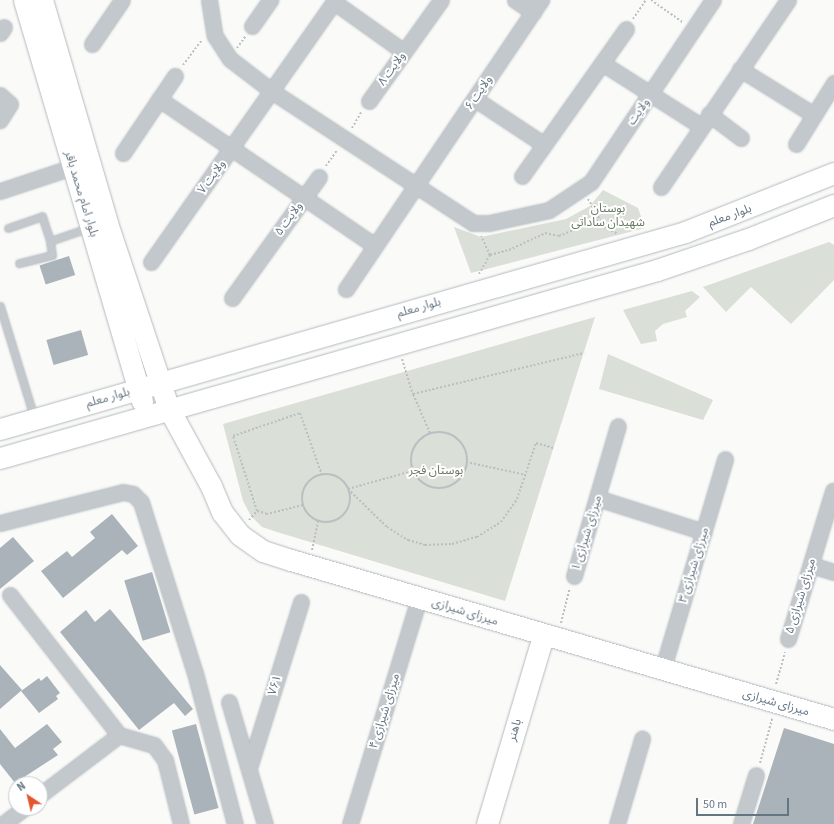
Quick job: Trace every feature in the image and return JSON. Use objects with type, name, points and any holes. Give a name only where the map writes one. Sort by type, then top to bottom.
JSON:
[{"type":"main road","name":"بلوار امام محمد باقر","points":[[24,0],[146,416]]},
{"type":"main road","name":"بلوار امام محمد باقر","points":[[42,0],[107,223],[169,409]]},
{"type":"main road","name":"بلوار معلم","points":[[0,429],[159,381],[639,246],[738,213],[834,174]]},
{"type":"main road","points":[[0,458],[694,258],[834,205]]},
{"type":"main road","name":"میرزای شیرازی","points":[[169,409],[211,486],[222,512],[240,535],[263,551],[312,567],[662,671],[834,719]]},
{"type":"main road","name":"باهنر","points":[[487,824],[550,638]]},
{"type":"street","points":[[92,44],[122,0]]},
{"type":"street","points":[[209,0],[215,36],[230,59],[273,92],[473,223]]},
{"type":"street","points":[[252,26],[270,0]]},
{"type":"street","name":"ولایت ۸","points":[[369,101],[441,0]]},
{"type":"street","points":[[515,0],[537,6]]},
{"type":"street","name":"ولایت","points":[[473,223],[489,223],[549,210],[591,182],[713,0]]},
{"type":"street","points":[[661,187],[705,120],[788,0]]},
{"type":"street","points":[[334,1],[404,52]]},
{"type":"street","name":"ولایت ۷","points":[[151,262],[273,92],[334,1]]},
{"type":"street","name":"ولایت ۶","points":[[346,289],[537,6]]},
{"type":"street","points":[[522,176],[543,144],[626,29]]},
{"type":"street","points":[[602,63],[651,94],[741,138]]},
{"type":"street","points":[[740,69],[814,115]]},
{"type":"street","points":[[123,153],[175,76]]},
{"type":"street","points":[[796,144],[834,83]]},
{"type":"street","points":[[0,95],[10,104],[0,120]]},
{"type":"street","points":[[159,99],[375,246]]},
{"type":"street","points":[[475,99],[543,144]]},
{"type":"street","points":[[0,191],[72,167]]},
{"type":"street","name":"ولایت ۵","points":[[232,298],[319,177]]},
{"type":"street","name":"میرزای شیرازی ۱","points":[[574,576],[618,426]]},
{"type":"street","name":"میرزای شیرازی ۳","points":[[662,671],[725,458]]},
{"type":"street","name":"میرزای شیرازی ۵","points":[[788,639],[833,491]]},
{"type":"street","points":[[0,523],[123,492],[134,494],[141,502],[195,673],[235,824]]},
{"type":"street","points":[[597,498],[704,532]]},
{"type":"street","points":[[811,565],[834,572]]},
{"type":"street","points":[[10,595],[119,735],[154,745],[165,760],[181,824]]},
{"type":"street","name":"میرزای شیرازی ۴","points":[[350,824],[419,599]]},
{"type":"street","name":"۷۶۱","points":[[249,768],[301,602]]},
{"type":"street","points":[[229,702],[265,824]]},
{"type":"street","points":[[48,789],[119,735]]},
{"type":"street","points":[[617,824],[642,739]]},
{"type":"street","points":[[741,824],[756,775]]},
{"type":"street","points":[[3,824],[14,816]]},
{"type":"lane","points":[[8,228],[42,216],[50,241],[52,255],[19,263]]},
{"type":"lane","points":[[50,241],[91,228]]},
{"type":"lane","points":[[0,306],[35,419]]},
{"type":"path","points":[[626,29],[646,0]]},
{"type":"path","points":[[651,0],[694,29]]},
{"type":"path","points":[[230,59],[252,26]]},
{"type":"path","points":[[175,76],[202,40],[215,36]]},
{"type":"path","points":[[319,177],[369,101]]},
{"type":"path","points":[[585,186],[588,199],[599,220],[604,226],[639,246]]},
{"type":"path","points":[[473,293],[476,278],[490,255],[510,250],[545,233],[559,236],[599,220]]},
{"type":"path","points":[[473,223],[490,255]]},
{"type":"path","points":[[398,343],[413,394],[430,433]]},
{"type":"path","points":[[413,394],[584,353]]},
{"type":"path","points":[[303,505],[267,514],[257,511],[233,436],[300,413],[322,475]]},
{"type":"path","points":[[439,432],[456,438],[466,453],[466,462],[460,478],[444,487],[425,484],[413,471],[411,462],[416,444],[430,433],[439,432]]},
{"type":"path","points":[[348,489],[349,505],[346,512],[333,521],[318,521],[311,517],[303,505],[304,489],[311,480],[322,475],[337,477],[387,528],[408,540],[425,545],[452,544],[477,537],[501,522],[517,499],[536,443],[554,448]]},
{"type":"path","points":[[466,462],[526,475]]},
{"type":"path","points":[[348,489],[413,471]]},
{"type":"path","points":[[312,567],[312,543],[318,521]]},
{"type":"path","name":"میرزای شیرازی ۱","points":[[550,638],[574,576]]},
{"type":"path","name":"میرزای شیرازی ۵","points":[[756,775],[788,639]]},
{"type":"green space","name":"بوستان شهیدان ساداتی","points":[[603,190],[638,208],[645,228],[471,273],[454,227],[481,237],[566,219],[590,206]]},
{"type":"green space","points":[[829,242],[834,245],[834,280],[791,324],[751,287],[726,312],[703,287]]},
{"type":"green space","points":[[692,291],[700,297],[685,311],[687,317],[663,324],[655,331],[657,341],[641,344],[623,310]]},
{"type":"green space","name":"بوستان فجر","points":[[595,317],[505,601],[262,527],[251,516],[243,501],[223,424]]},
{"type":"green space","points":[[608,354],[713,400],[703,420],[599,389]]},
{"type":"building","points":[[69,256],[75,275],[46,285],[40,266]]},
{"type":"building","points":[[81,330],[88,355],[54,365],[46,340]]},
{"type":"building","points":[[112,514],[138,546],[127,555],[122,550],[63,598],[41,571],[67,551],[72,557],[95,538],[90,532]]},
{"type":"building","points":[[13,537],[34,561],[0,589],[0,548]]},
{"type":"building","points":[[152,572],[170,632],[143,641],[124,580]]},
{"type":"building","points":[[110,609],[193,709],[185,716],[174,703],[139,730],[60,632],[86,610],[95,622]]},
{"type":"building","points":[[0,665],[22,690],[0,709]]},
{"type":"building","points":[[47,676],[60,693],[56,696],[58,699],[39,713],[21,691],[39,678],[41,681]]},
{"type":"building","points":[[47,724],[62,742],[53,749],[58,755],[26,776],[9,776],[0,764],[0,729],[15,748]]},
{"type":"building","points":[[196,724],[219,808],[194,815],[172,730]]},
{"type":"building","points":[[784,728],[834,744],[834,824],[753,824]]}]
